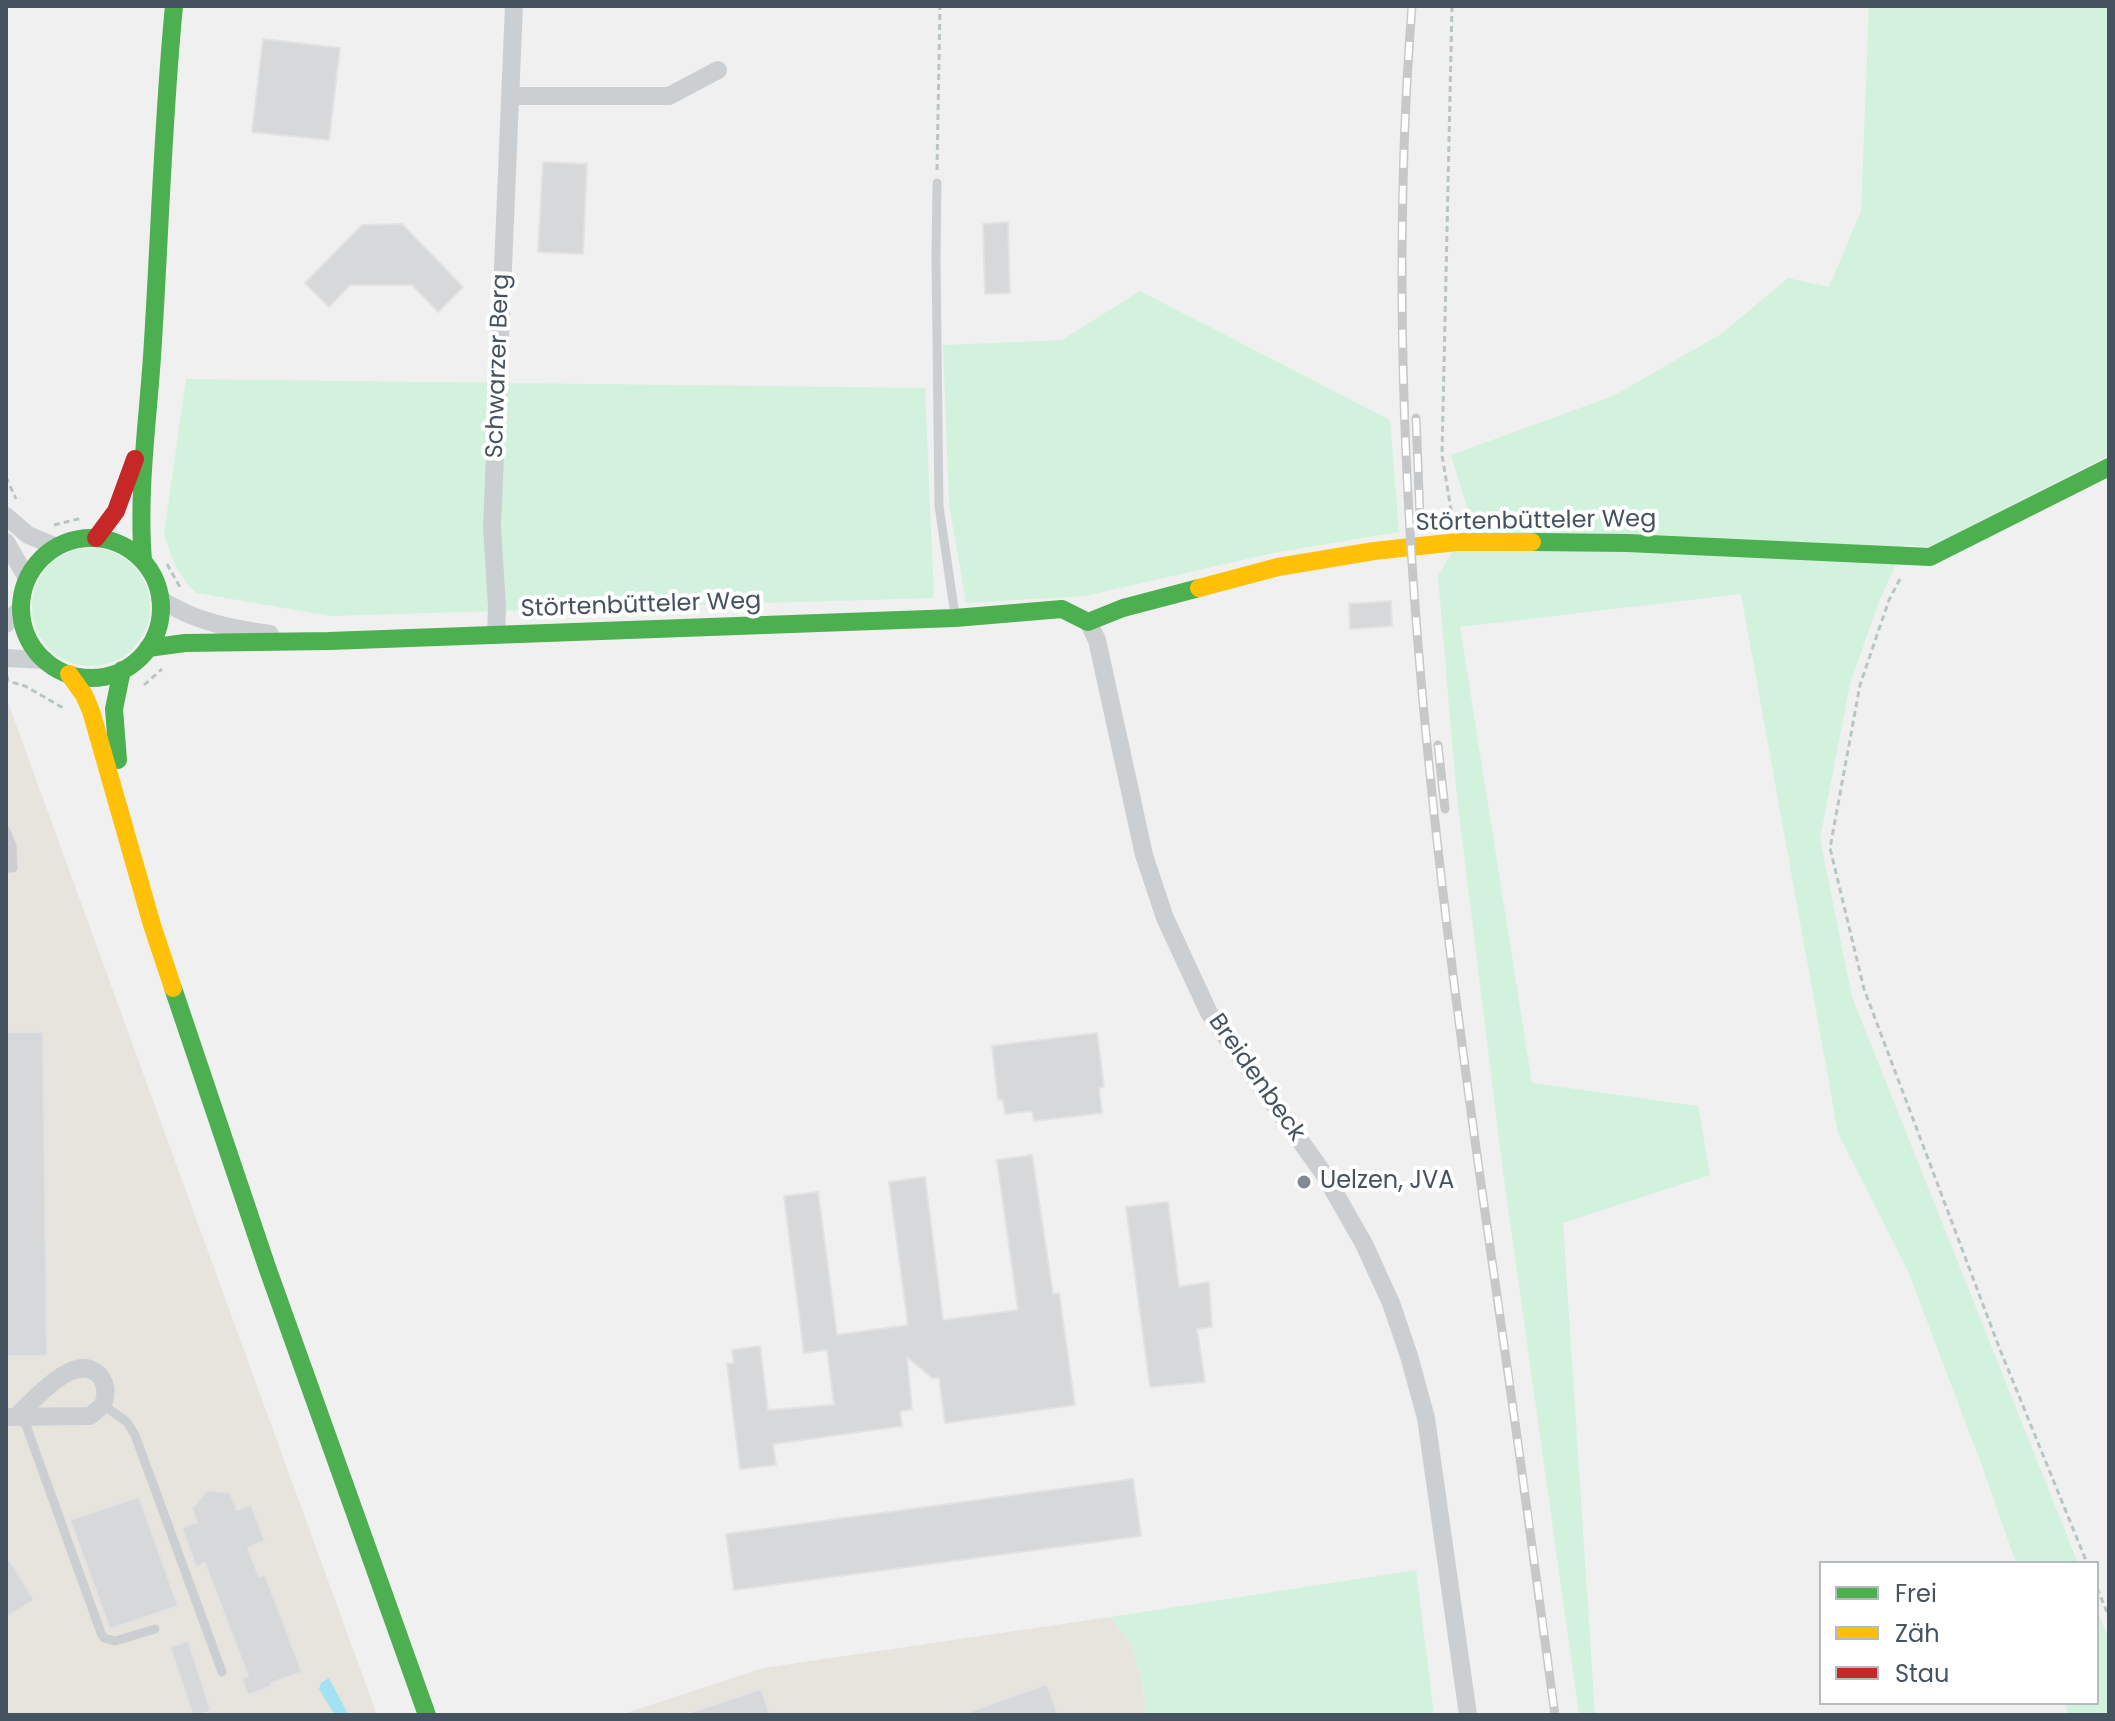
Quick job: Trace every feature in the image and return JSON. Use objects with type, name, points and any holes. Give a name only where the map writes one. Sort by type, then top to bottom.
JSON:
[{"type":"main road","points":[[143,561],[145,428],[153,357],[167,76],[174,6]]},
{"type":"main road","points":[[96,538],[115,516],[145,428]]},
{"type":"main road","name":"Störtenbütteler Weg","points":[[148,648],[185,643],[329,641],[955,618],[1062,609],[1088,622],[1123,608],[1278,567],[1374,551],[1457,542],[1628,543],[1930,557],[2109,467]]},
{"type":"main road","points":[[96,538],[122,545],[143,561],[157,586],[160,617],[148,648],[132,664],[109,675],[96,677],[69,674],[45,660],[27,636],[21,608],[27,578],[35,566],[69,541],[96,538]]},
{"type":"main road","points":[[122,670],[114,719],[125,829]]},
{"type":"main road","points":[[69,674],[91,711],[152,925],[267,1267],[427,1715]]},
{"type":"street","name":"Schwarzer Berg","points":[[496,635],[492,527],[514,6]]},
{"type":"street","points":[[510,96],[669,96],[718,70]]},
{"type":"street","points":[[6,516],[28,535],[57,547]]},
{"type":"street","points":[[6,542],[27,578]]},
{"type":"street","name":"Störtenbütteler Weg","points":[[160,599],[190,617],[222,626],[329,641]]},
{"type":"street","points":[[6,624],[21,608]]},
{"type":"street","name":"Breidenbeck","points":[[1088,622],[1097,640],[1144,855],[1165,918],[1209,1013],[1324,1174],[1364,1244],[1391,1303],[1426,1418],[1468,1715]]},
{"type":"street","points":[[6,658],[45,660]]},
{"type":"street","points":[[77,1368],[85,1368],[100,1376],[106,1387],[103,1405],[90,1416],[15,1417],[66,1372],[77,1368]]},
{"type":"lane","points":[[937,183],[939,506],[955,618]]},
{"type":"lane","points":[[6,831],[12,846],[13,868],[6,868]]},
{"type":"lane","points":[[103,1405],[127,1422],[135,1435],[222,1672]]},
{"type":"lane","points":[[15,1417],[104,1638],[115,1641],[155,1629]]},
{"type":"path","points":[[937,183],[940,6]]},
{"type":"path","points":[[1452,6],[1442,455],[1457,542]]},
{"type":"path","points":[[1911,558],[1889,600],[1860,685],[1830,848],[1864,989],[1999,1347],[2086,1561]]},
{"type":"path","points":[[144,686],[164,668]]},
{"type":"path","points":[[2099,1593],[2109,1617]]},
{"type":"shaded area","points":[[6,697],[377,1715],[6,1715]]},
{"type":"shaded area","points":[[1110,1617],[1131,1643],[1147,1715],[1058,1715],[1046,1684],[959,1715],[770,1715],[760,1689],[683,1715],[620,1715],[763,1668]]},
{"type":"green space","points":[[1869,6],[2109,6],[2109,455],[1930,547],[1905,545],[1880,599],[1850,684],[1820,839],[1852,997],[2077,1561],[2015,1561],[1908,1271],[1838,1133],[1741,594],[1460,627],[1532,1083],[1698,1106],[1710,1175],[1563,1223],[1595,1715],[1579,1715],[1502,1164],[1456,789],[1438,576],[1471,520],[1451,455],[1613,396],[1721,334],[1788,278],[1829,287],[1861,211]]},
{"type":"green space","points":[[1140,291],[1390,420],[1399,532],[1273,553],[1085,596],[966,603],[949,504],[943,345],[1062,340]]},
{"type":"green space","points":[[186,379],[925,388],[934,598],[331,616],[197,593],[180,574],[164,534]]},
{"type":"green space","points":[[91,548],[114,552],[133,565],[146,584],[150,607],[146,630],[133,649],[114,662],[91,666],[68,662],[49,649],[36,630],[32,607],[36,584],[49,565],[68,552]]},
{"type":"green space","points":[[1416,1570],[1434,1715],[1147,1715],[1131,1643],[1110,1617]]},
{"type":"green space","points":[[2099,1615],[2109,1640],[2109,1715],[2069,1715],[2066,1705],[2099,1705]]},
{"type":"water","points":[[329,1678],[347,1715],[335,1715],[319,1689],[321,1683]]},
{"type":"building","points":[[263,39],[340,48],[329,140],[252,132]]},
{"type":"building","points":[[543,162],[587,164],[583,254],[538,252]]},
{"type":"building","points":[[1008,222],[1010,293],[985,294],[983,224]]},
{"type":"building","points":[[402,224],[463,287],[438,312],[412,285],[350,285],[329,307],[305,283],[362,225]]},
{"type":"building","points":[[1391,601],[1392,626],[1350,629],[1349,604]]},
{"type":"building","points":[[6,1032],[43,1032],[47,1356],[6,1356]]},
{"type":"building","points":[[1097,1033],[1104,1087],[1099,1088],[1102,1113],[1034,1121],[1032,1111],[1005,1114],[1003,1100],[998,1100],[992,1046]]},
{"type":"building","points":[[1032,1155],[1053,1294],[1059,1293],[1075,1405],[945,1423],[939,1378],[932,1378],[907,1357],[912,1409],[900,1412],[902,1426],[773,1444],[776,1465],[740,1469],[727,1364],[734,1363],[732,1350],[760,1346],[768,1410],[834,1405],[827,1350],[804,1353],[784,1196],[818,1192],[837,1335],[908,1325],[889,1182],[925,1177],[943,1320],[1018,1310],[997,1160]]},
{"type":"building","points":[[1168,1202],[1179,1287],[1209,1282],[1212,1327],[1197,1329],[1205,1382],[1150,1387],[1126,1207]]},
{"type":"building","points":[[1133,1479],[1141,1536],[734,1590],[726,1534]]},
{"type":"building","points":[[208,1490],[230,1493],[237,1510],[251,1505],[265,1541],[248,1548],[259,1577],[265,1575],[302,1672],[248,1695],[242,1678],[248,1676],[205,1563],[196,1567],[182,1528],[197,1522],[192,1508]]},
{"type":"building","points":[[139,1497],[178,1606],[110,1629],[70,1520]]},
{"type":"building","points":[[6,1555],[34,1600],[6,1617]]},
{"type":"building","points":[[188,1641],[211,1711],[199,1715],[193,1715],[170,1647]]},
{"type":"building","points":[[1047,1684],[1058,1715],[966,1715],[966,1713]]},
{"type":"building","points":[[761,1689],[770,1715],[692,1715],[692,1712]]},
{"type":"railway","points":[[1412,6],[1404,158],[1402,310],[1406,462],[1416,614],[1429,766],[1465,1068],[1555,1715]]},
{"type":"railway","points":[[1416,418],[1420,518]]},
{"type":"railway","points":[[1438,745],[1445,809]]},
{"type":"traffic: fast","points":[[143,561],[142,479],[174,6]]},
{"type":"traffic: fast","points":[[1532,542],[1628,543],[1930,557],[2109,467]]},
{"type":"traffic: fast","points":[[91,538],[118,544],[140,559],[155,581],[161,608],[155,635],[140,657],[118,672],[91,678],[64,672],[42,657],[27,635],[21,608],[27,581],[42,559],[64,544],[91,538]]},
{"type":"traffic: fast","points":[[148,648],[185,643],[329,641],[955,618],[1062,609],[1088,622],[1123,608],[1199,588]]},
{"type":"traffic: fast","points":[[118,760],[114,709],[122,670]]},
{"type":"traffic: fast","points":[[173,988],[267,1267],[427,1715]]},
{"type":"traffic: slow","points":[[1199,588],[1278,567],[1374,551],[1457,542],[1532,542]]},
{"type":"traffic: slow","points":[[69,674],[91,711],[173,988]]},
{"type":"traffic: jam","points":[[96,538],[116,511],[135,459]]},
{"type":"place","name":"Uelzen, JVA","points":[[1304,1182]]}]
